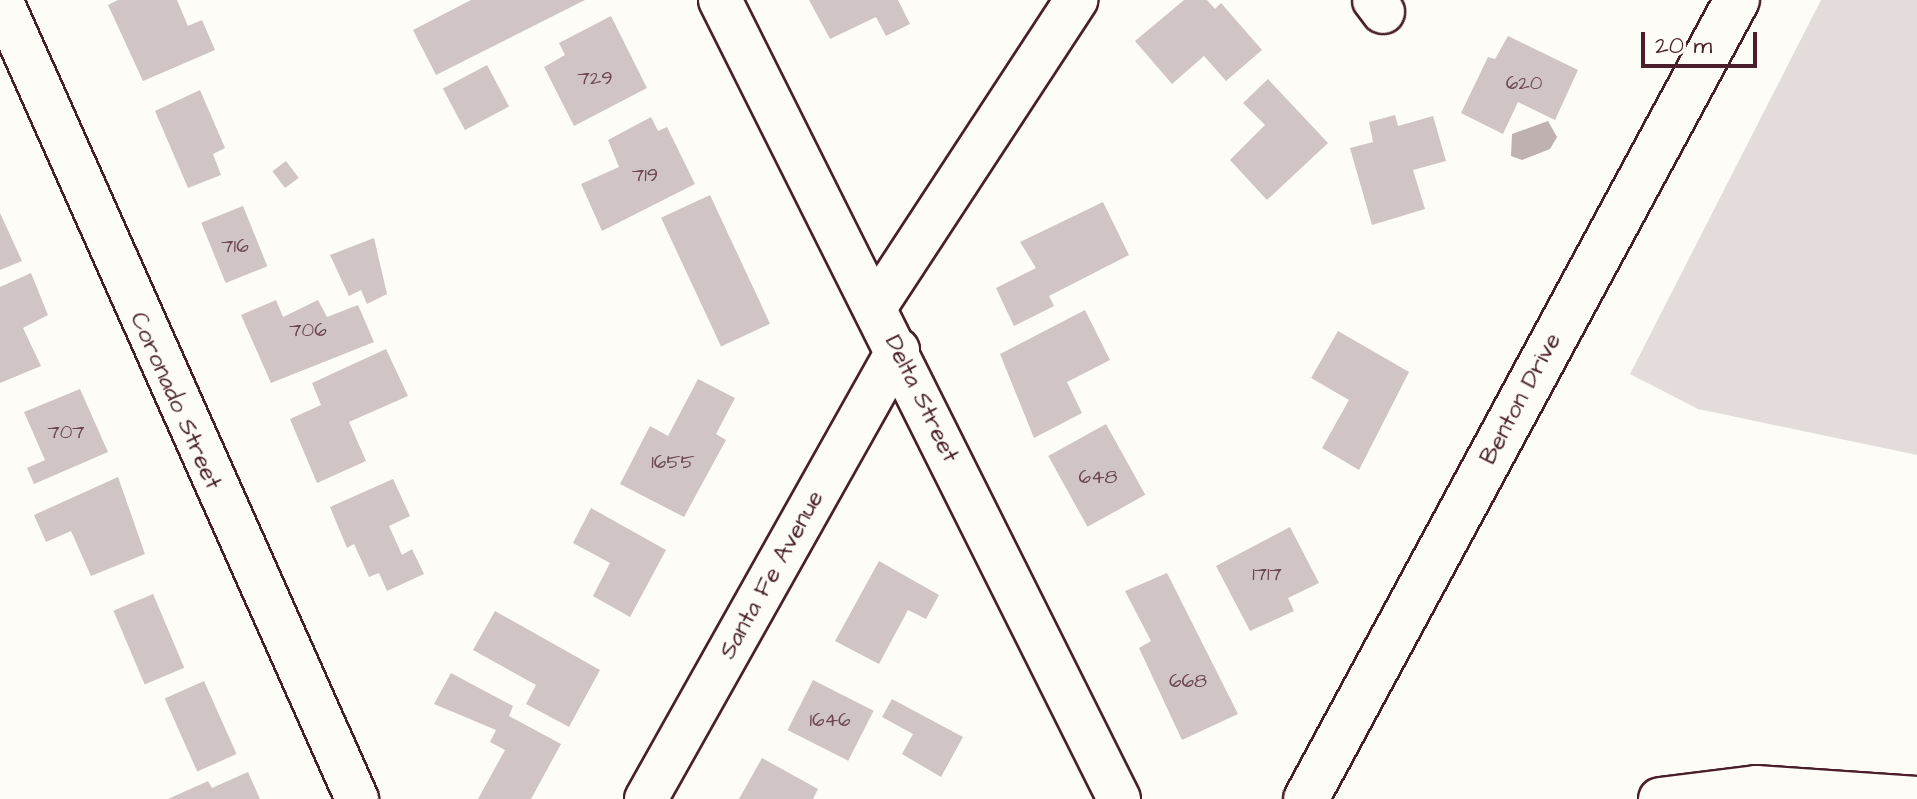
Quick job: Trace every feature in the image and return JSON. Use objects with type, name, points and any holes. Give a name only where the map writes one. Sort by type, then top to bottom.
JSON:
[{"type":"street","name":"Coronado Street","points":[[1,0],[357,799]]},
{"type":"street","name":"Delta Street","points":[[720,0],[898,350],[1119,799]]},
{"type":"street","points":[[876,306],[1076,0]]},
{"type":"street","name":"Benton Drive","points":[[1306,799],[1737,0]]},
{"type":"street","name":"Santa Fe Avenue","points":[[646,799],[898,350]]},
{"type":"street","points":[[1660,799],[1756,787],[1917,798]]},
{"type":"shaded area","points":[[1821,0],[1917,0],[1917,455],[1698,409],[1630,374]]},
{"type":"shaded area","points":[[1548,121],[1557,137],[1550,149],[1522,160],[1511,156],[1512,134]]},
{"type":"building","points":[[118,0],[177,0],[188,26],[202,20],[215,50],[143,81],[108,5]]},
{"type":"building","points":[[471,0],[585,0],[436,75],[413,30]]},
{"type":"building","points":[[809,0],[898,0],[910,24],[886,36],[876,17],[830,39]]},
{"type":"building","points":[[1184,0],[1207,0],[1215,9],[1221,3],[1262,50],[1226,81],[1204,56],[1172,84],[1135,41]]},
{"type":"building","points":[[611,16],[647,88],[574,126],[544,67],[565,55],[559,43]]},
{"type":"building","points":[[1508,36],[1578,70],[1555,120],[1518,102],[1503,134],[1461,113],[1488,57],[1495,59]]},
{"type":"building","points":[[487,65],[509,106],[465,130],[443,88]]},
{"type":"building","points":[[1268,79],[1328,143],[1267,200],[1230,160],[1265,125],[1243,103]]},
{"type":"building","points":[[200,90],[225,148],[213,154],[221,175],[188,188],[155,111]]},
{"type":"building","points":[[1395,115],[1398,126],[1433,116],[1446,161],[1413,170],[1425,209],[1372,225],[1350,148],[1373,142],[1369,122]]},
{"type":"building","points":[[651,117],[658,131],[667,127],[695,184],[602,231],[581,184],[619,167],[608,140]]},
{"type":"building","points":[[286,161],[299,178],[285,188],[272,171]]},
{"type":"building","points":[[710,195],[770,324],[721,347],[661,218]]},
{"type":"building","points":[[1103,202],[1129,255],[1049,296],[1054,306],[1014,326],[996,288],[1036,268],[1020,242]]},
{"type":"building","points":[[243,206],[267,266],[226,283],[201,223]]},
{"type":"building","points":[[0,213],[22,261],[0,270]]},
{"type":"building","points":[[374,238],[387,294],[367,304],[361,290],[349,296],[330,255]]},
{"type":"building","points":[[31,273],[48,315],[23,328],[41,366],[0,383],[0,287]]},
{"type":"building","points":[[276,300],[283,317],[318,300],[327,317],[358,305],[374,342],[271,383],[241,315]]},
{"type":"building","points":[[1085,310],[1110,360],[1067,382],[1082,413],[1034,438],[1000,354]]},
{"type":"building","points":[[1338,331],[1409,372],[1359,470],[1322,448],[1349,400],[1311,378]]},
{"type":"building","points":[[386,349],[408,396],[349,422],[366,461],[317,483],[290,419],[321,405],[312,383]]},
{"type":"building","points":[[698,379],[735,398],[716,434],[726,440],[684,517],[620,484],[650,426],[668,436]]},
{"type":"building","points":[[80,389],[108,452],[34,484],[27,468],[45,460],[24,412]]},
{"type":"building","points":[[1106,424],[1145,495],[1088,527],[1048,456]]},
{"type":"building","points":[[118,477],[145,554],[91,576],[71,531],[46,542],[34,515]]},
{"type":"building","points":[[393,479],[410,516],[389,526],[402,555],[412,549],[424,574],[387,591],[379,573],[369,577],[354,544],[347,548],[330,507]]},
{"type":"building","points":[[591,508],[666,550],[630,617],[593,596],[610,563],[573,543]]},
{"type":"building","points":[[1290,527],[1319,583],[1288,598],[1294,611],[1250,631],[1216,566]]},
{"type":"building","points":[[879,561],[939,595],[926,619],[908,610],[879,664],[835,641]]},
{"type":"building","points":[[1167,573],[1238,714],[1182,740],[1139,648],[1151,641],[1125,591]]},
{"type":"building","points":[[153,594],[184,668],[145,684],[113,611]]},
{"type":"building","points":[[495,611],[600,670],[569,727],[526,704],[536,685],[473,650]]},
{"type":"building","points":[[451,673],[513,706],[509,716],[561,744],[531,799],[478,799],[505,750],[490,742],[496,730],[434,704]]},
{"type":"building","points":[[813,680],[874,711],[848,761],[788,730]]},
{"type":"building","points":[[204,681],[237,754],[197,772],[165,698]]},
{"type":"building","points":[[892,699],[963,737],[941,777],[902,754],[913,734],[882,717]]},
{"type":"building","points":[[762,758],[818,789],[813,799],[739,799]]},
{"type":"building","points":[[248,772],[260,799],[168,799],[208,781],[212,788]]}]
